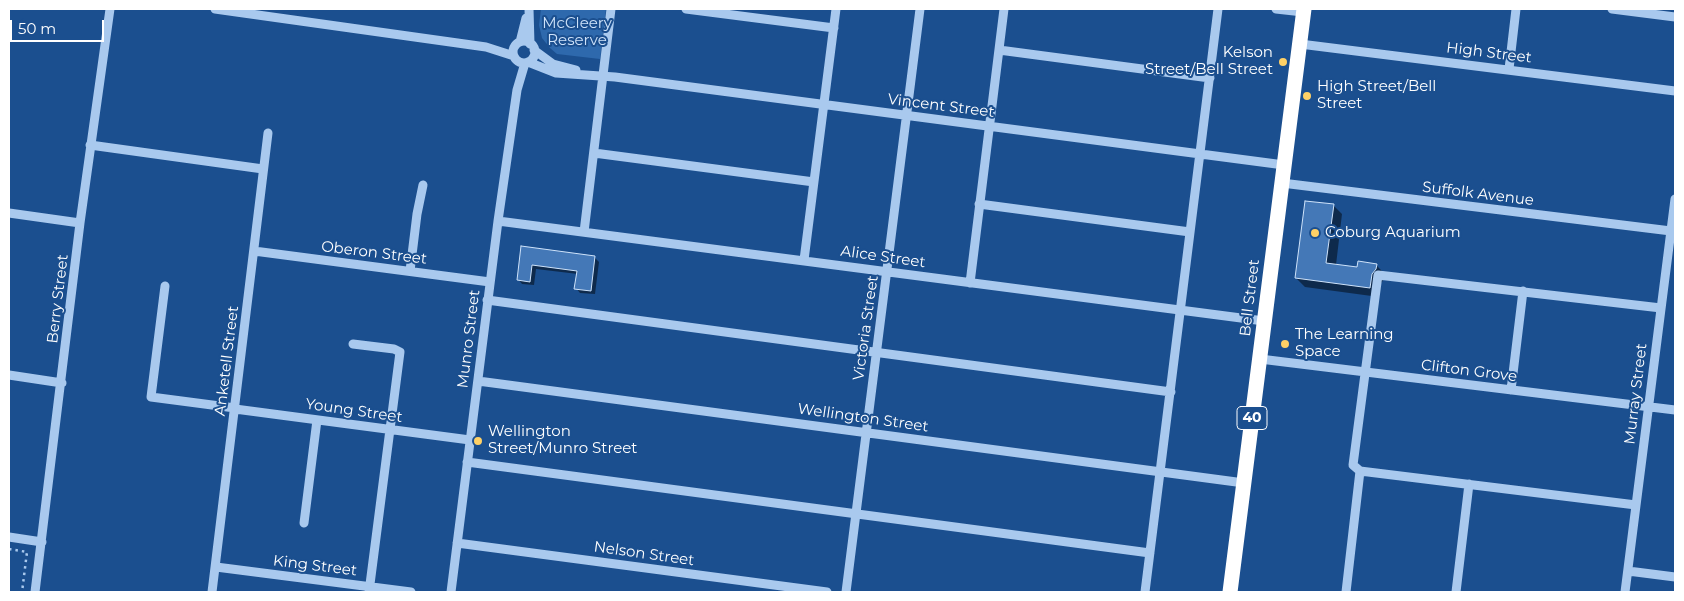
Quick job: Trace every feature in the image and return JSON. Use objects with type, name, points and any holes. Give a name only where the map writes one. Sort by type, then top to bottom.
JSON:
[{"type":"highway","name":"Bell Street","points":[[1230,592],[1304,10]]},
{"type":"street","name":"Berry Street","points":[[35,592],[90,145],[110,9]]},
{"type":"street","points":[[215,9],[486,47],[527,63],[533,58],[529,9]]},
{"type":"street","points":[[515,58],[513,50],[518,43],[529,9]]},
{"type":"street","points":[[584,232],[594,154],[598,75],[611,9]]},
{"type":"street","points":[[686,9],[834,28]]},
{"type":"street","points":[[804,260],[836,9]]},
{"type":"street","name":"Victoria Street","points":[[846,592],[920,9]]},
{"type":"street","points":[[970,283],[1004,9]]},
{"type":"street","points":[[1145,592],[1218,9]]},
{"type":"street","points":[[1276,9],[1304,10]]},
{"type":"street","points":[[1509,69],[1516,9]]},
{"type":"street","points":[[1612,9],[1675,17]]},
{"type":"street","points":[[486,47],[524,41],[532,47]]},
{"type":"street","name":"High Street","points":[[1300,44],[1675,91]]},
{"type":"street","name":"Vincent Street","points":[[532,47],[552,64],[598,75]]},
{"type":"street","points":[[999,50],[1210,78]]},
{"type":"street","name":"Munro Street","points":[[451,592],[487,300],[517,90],[515,58]]},
{"type":"street","name":"Vincent Street","points":[[527,63],[556,73],[598,75],[1284,165]]},
{"type":"street","name":"Munro Street","points":[[517,90],[527,63]]},
{"type":"street","name":"Anketell Street","points":[[212,592],[268,133]]},
{"type":"street","points":[[90,145],[263,169]]},
{"type":"street","points":[[594,154],[814,182]]},
{"type":"street","name":"Suffolk Avenue","points":[[1282,183],[1671,231]]},
{"type":"street","points":[[410,271],[417,214],[423,185]]},
{"type":"street","name":"Murray Street","points":[[1625,592],[1661,308],[1671,266],[1671,231],[1675,199]]},
{"type":"street","points":[[979,204],[1190,232]]},
{"type":"street","points":[[9,213],[80,223]]},
{"type":"street","name":"Alice Street","points":[[498,221],[1264,321]]},
{"type":"street","name":"Oberon Street","points":[[254,251],[490,282]]},
{"type":"street","points":[[1636,505],[1360,471],[1353,465],[1378,274],[1661,308]]},
{"type":"street","name":"Young Street","points":[[165,286],[150,397],[470,440]]},
{"type":"street","points":[[1511,390],[1523,291]]},
{"type":"street","points":[[487,300],[1170,392]]},
{"type":"street","points":[[353,344],[394,349],[400,352],[390,430],[376,508],[369,590]]},
{"type":"street","name":"Clifton Grove","points":[[1260,359],[1675,410]]},
{"type":"street","points":[[9,375],[62,383]]},
{"type":"street","name":"Wellington Street","points":[[478,381],[1244,483]]},
{"type":"street","points":[[304,523],[317,420]]},
{"type":"street","points":[[467,462],[1150,553]]},
{"type":"street","points":[[1346,592],[1360,471]]},
{"type":"street","points":[[1456,592],[1469,484]]},
{"type":"street","points":[[9,537],[42,542]]},
{"type":"street","name":"Nelson Street","points":[[457,543],[827,592]]},
{"type":"street","name":"King Street","points":[[216,567],[369,590],[411,592]]},
{"type":"street","points":[[1628,571],[1675,577]]},
{"type":"path","points":[[9,549],[27,552],[22,592]]},
{"type":"green space","name":"McCleery Reserve","points":[[541,9],[606,9],[600,59],[557,54],[542,38],[539,25]]},
{"type":"building","name":"Coburg Aquarium","points":[[1305,201],[1334,204],[1326,263],[1357,267],[1358,261],[1377,264],[1372,274],[1370,288],[1295,278]]},
{"type":"building","points":[[521,246],[595,256],[591,291],[574,289],[577,271],[532,265],[530,282],[517,280]]},
{"type":"place","name":"Kelson Street/Bell Street","points":[[1283,62]]},
{"type":"place","name":"High Street/Bell Street","points":[[1307,96]]},
{"type":"place","name":"Coburg Aquarium","points":[[1315,233]]},
{"type":"place","name":"The Learning Space","points":[[1285,344]]},
{"type":"place","name":"Wellington Street/Munro Street","points":[[478,441]]}]
